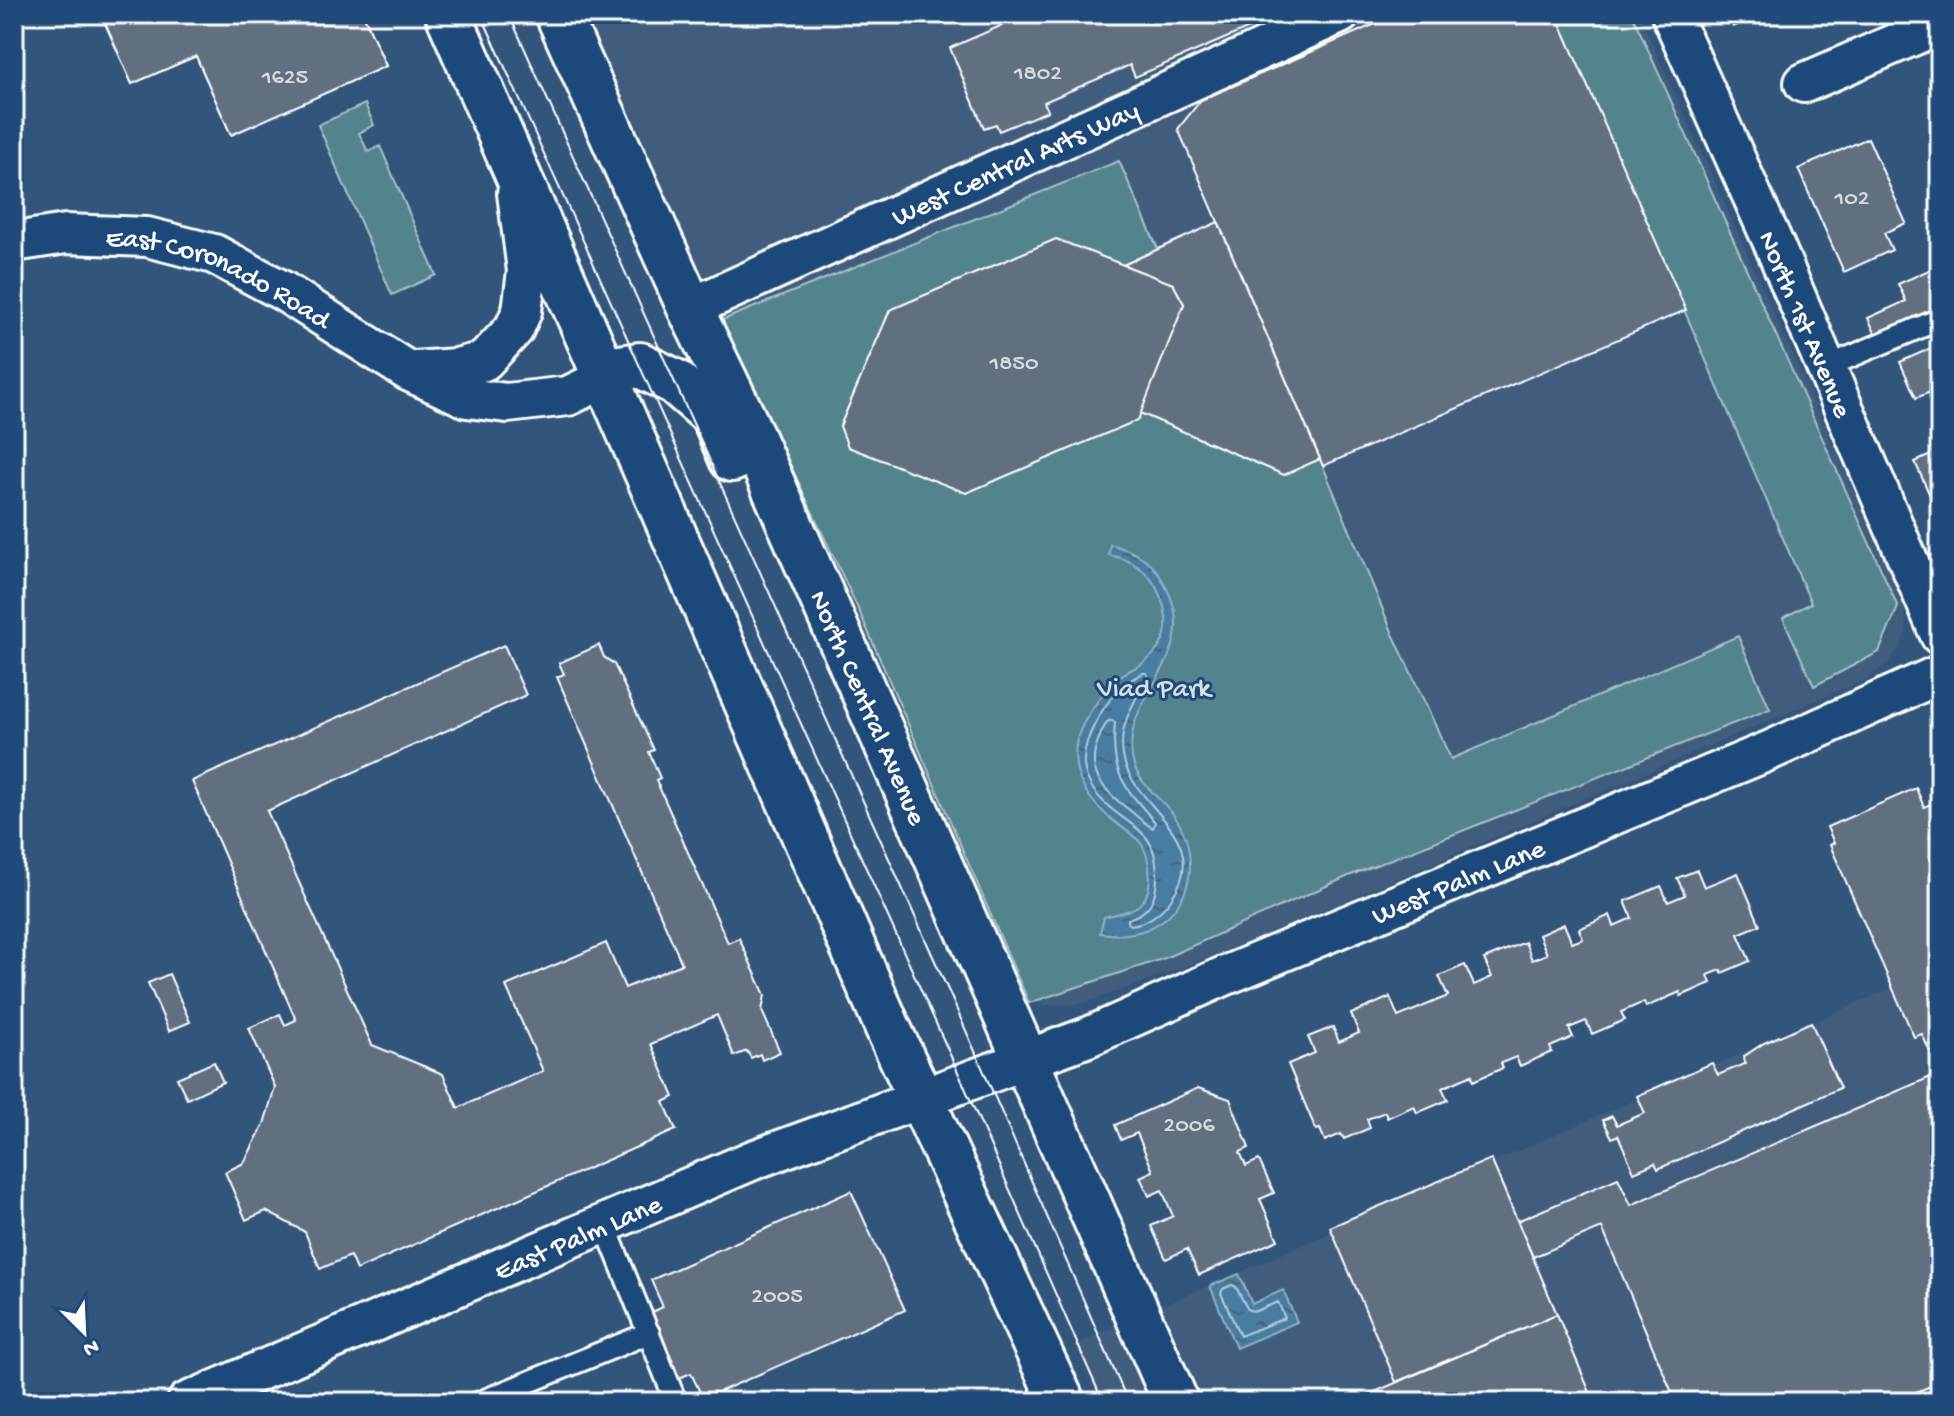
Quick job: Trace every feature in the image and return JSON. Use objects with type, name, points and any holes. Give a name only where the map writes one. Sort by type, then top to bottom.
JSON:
[{"type":"main road","points":[[448,14],[888,1028],[1062,1402]]},
{"type":"main road","name":"North Central Avenue","points":[[558,14],[690,308],[746,424],[1176,1402]]},
{"type":"main road","points":[[607,377],[619,368],[640,365],[675,382],[713,415],[820,648],[870,708]]},
{"type":"street","name":"West Central Arts Way","points":[[690,308],[1340,14]]},
{"type":"street","name":"North 1st Avenue","points":[[1671,14],[1940,635]]},
{"type":"street","points":[[1804,83],[1940,24]]},
{"type":"street","points":[[408,371],[457,368],[484,361],[514,329],[522,311],[527,271],[512,158]]},
{"type":"street","name":"East Coronado Road","points":[[14,242],[66,234],[147,237],[214,254],[283,291],[408,371],[467,398],[507,403],[568,396],[607,377]]},
{"type":"street","name":"West Palm Lane","points":[[972,1078],[1088,1037],[1224,976],[1771,750],[1940,674]]},
{"type":"street","name":"East Palm Lane","points":[[187,1402],[753,1160],[972,1078]]},
{"type":"lane","points":[[1826,367],[1940,319]]},
{"type":"lane","points":[[604,1223],[676,1402]]},
{"type":"lane","points":[[480,1402],[649,1333]]},
{"type":"shaded area","points":[[579,14],[1639,14],[1900,593],[1906,630],[1902,645],[1888,663],[1869,678],[1221,953],[1080,1004],[1043,1005],[1017,988]]},
{"type":"shaded area","points":[[1940,967],[1940,1402],[1103,1402],[1078,1345],[1098,1334]]},
{"type":"green space","points":[[1556,14],[1632,14],[1898,607],[1879,652],[1814,686],[1783,618],[1811,603]]},
{"type":"green space","points":[[365,104],[374,125],[359,133],[368,152],[380,146],[436,275],[392,295],[318,125]]},
{"type":"green space","name":"Viad Park","points":[[1119,161],[1158,249],[1123,265],[1056,239],[890,310],[840,426],[848,446],[966,493],[1137,420],[1140,413],[1284,475],[1320,459],[1393,634],[1451,759],[1738,636],[1770,709],[1351,875],[1165,958],[1029,1003],[860,613],[722,320]]},
{"type":"water","points":[[1110,544],[1138,555],[1152,565],[1168,591],[1176,615],[1175,637],[1169,656],[1138,713],[1132,734],[1132,757],[1140,778],[1176,818],[1188,846],[1190,861],[1185,890],[1168,916],[1145,930],[1118,934],[1100,933],[1104,917],[1139,905],[1147,892],[1149,865],[1140,842],[1106,815],[1083,787],[1075,753],[1079,732],[1089,714],[1116,680],[1152,656],[1163,639],[1166,620],[1162,599],[1153,582],[1137,566],[1109,555]]},
{"type":"water","points":[[1239,1274],[1252,1304],[1283,1290],[1297,1322],[1236,1348],[1210,1286]]},
{"type":"building","points":[[101,14],[363,14],[386,66],[231,135],[196,56],[132,84]]},
{"type":"building","points":[[101,14],[363,14],[386,66],[231,135],[196,56],[132,84]]},
{"type":"building","points":[[1028,14],[1255,14],[1259,24],[1135,77],[1130,65],[1044,102],[1048,111],[999,131],[996,124],[984,128],[950,48]]},
{"type":"building","points":[[1398,14],[1556,14],[1686,310],[1323,466],[1178,129],[1201,100]]},
{"type":"building","points":[[1728,14],[1763,14],[1733,27]]},
{"type":"building","points":[[14,15],[23,36],[14,40]]},
{"type":"building","points":[[14,15],[23,36],[14,40]]},
{"type":"building","points":[[1868,138],[1906,223],[1884,233],[1892,250],[1844,272],[1798,169]]},
{"type":"building","points":[[1218,222],[1320,459],[1284,475],[1140,413],[1184,304],[1173,284],[1123,265]]},
{"type":"building","points":[[1056,239],[1173,284],[1184,304],[1138,420],[966,493],[848,447],[840,426],[890,310]]},
{"type":"building","points":[[1940,265],[1940,309],[1877,337],[1868,318],[1906,301],[1898,284]]},
{"type":"building","points":[[1940,344],[1940,388],[1916,398],[1900,362]]},
{"type":"building","points":[[1940,451],[1940,518],[1915,462]]},
{"type":"building","points":[[504,645],[526,695],[267,811],[372,1045],[443,1074],[458,1108],[543,1071],[506,986],[606,943],[625,988],[682,964],[557,677],[564,674],[559,663],[599,645],[604,657],[614,664],[654,750],[649,752],[660,778],[656,780],[728,943],[739,938],[765,995],[762,1011],[780,1052],[762,1060],[760,1054],[751,1058],[747,1051],[734,1056],[717,1015],[651,1044],[674,1097],[664,1102],[676,1130],[356,1270],[350,1256],[320,1269],[305,1232],[266,1211],[246,1220],[225,1172],[244,1163],[264,1124],[275,1087],[249,1028],[280,1014],[285,1025],[296,1020],[192,781]]},
{"type":"building","points":[[1916,788],[1924,807],[1933,803],[1940,819],[1940,832],[1930,837],[1940,860],[1940,1048],[1930,1052],[1922,1034],[1914,1037],[1830,845],[1834,843],[1827,827]]},
{"type":"building","points":[[1697,870],[1704,887],[1738,873],[1760,925],[1738,934],[1750,961],[1722,973],[1721,970],[1708,975],[1711,983],[1681,996],[1680,992],[1646,1007],[1644,1002],[1621,1012],[1625,1020],[1592,1034],[1586,1021],[1569,1028],[1573,1037],[1550,1047],[1552,1052],[1520,1066],[1516,1057],[1501,1063],[1503,1068],[1473,1081],[1472,1075],[1442,1088],[1448,1100],[1417,1113],[1414,1106],[1387,1118],[1385,1112],[1367,1119],[1370,1128],[1344,1139],[1341,1134],[1325,1141],[1320,1129],[1316,1130],[1288,1064],[1315,1053],[1308,1037],[1333,1027],[1339,1042],[1359,1033],[1351,1014],[1390,997],[1398,1017],[1448,996],[1439,976],[1465,965],[1474,985],[1492,977],[1484,959],[1525,942],[1532,960],[1547,954],[1539,935],[1564,924],[1572,943],[1583,939],[1579,929],[1610,915],[1614,926],[1632,918],[1625,901],[1661,886],[1668,902],[1685,895],[1677,878]]},
{"type":"building","points":[[169,974],[190,1022],[169,1031],[148,983]]},
{"type":"building","points":[[1811,1022],[1840,1088],[1658,1169],[1655,1163],[1634,1172],[1618,1135],[1612,1138],[1603,1120],[1612,1116],[1617,1125],[1645,1113],[1637,1096],[1712,1063],[1718,1075],[1745,1064],[1743,1057],[1764,1043]]},
{"type":"building","points":[[214,1062],[223,1082],[187,1099],[177,1078]]},
{"type":"building","points":[[1940,1073],[1940,1382],[1893,1402],[1676,1402],[1602,1228],[1533,1257],[1517,1221],[1618,1178],[1631,1205]]},
{"type":"building","points":[[1198,1088],[1230,1099],[1249,1148],[1240,1152],[1246,1166],[1259,1160],[1274,1193],[1260,1199],[1278,1240],[1199,1275],[1187,1249],[1166,1259],[1151,1226],[1173,1216],[1162,1190],[1149,1196],[1140,1177],[1153,1171],[1137,1133],[1121,1140],[1115,1125]]},
{"type":"building","points":[[1491,1159],[1557,1314],[1396,1382],[1330,1227]]},
{"type":"building","points":[[851,1191],[905,1310],[703,1399],[691,1373],[677,1379],[648,1314],[663,1307],[651,1280]]},
{"type":"building","points":[[1557,1314],[1594,1402],[1367,1402],[1365,1396]]},
{"type":"tram line","points":[[481,14],[962,1081],[1103,1402]]},
{"type":"tram line","points":[[509,14],[953,1001],[1128,1402]]}]
